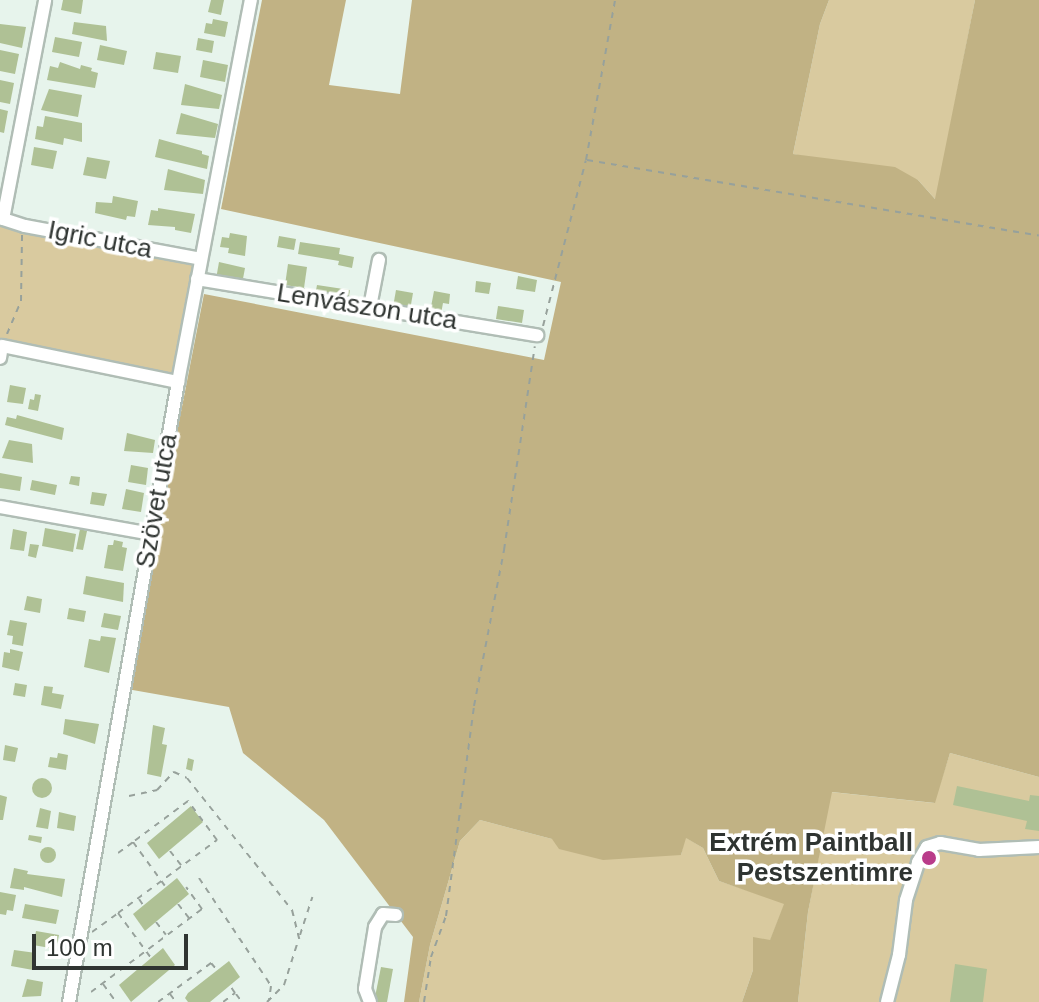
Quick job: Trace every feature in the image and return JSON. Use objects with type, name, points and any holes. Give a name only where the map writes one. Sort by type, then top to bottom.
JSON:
[{"type":"street","points":[[2,218],[45,0]]},
{"type":"street","name":"Szövet utca","points":[[69,1002],[178,382],[251,0]]},
{"type":"street","name":"Igric utca","points":[[2,218],[25,226],[201,259]]},
{"type":"street","points":[[370,307],[379,260]]},
{"type":"street","name":"Lenvászon utca","points":[[197,279],[537,335]]},
{"type":"street","points":[[1,352],[178,382]]},
{"type":"street","points":[[0,507],[151,534]]},
{"type":"street","points":[[887,1002],[899,955],[906,900],[918,862],[927,847],[940,843],[979,850],[1039,847]]},
{"type":"street","points":[[370,1002],[365,989],[375,927],[383,914],[396,915]]},
{"type":"path","points":[[424,1002],[431,957],[446,916],[472,721],[504,550],[537,335],[545,323],[586,160],[615,0]]},
{"type":"path","points":[[586,160],[1039,236]]},
{"type":"path","points":[[1,352],[21,301],[21,236],[25,226]]},
{"type":"path","points":[[129,796],[157,790],[174,772],[187,778],[292,910],[299,939]]},
{"type":"path","points":[[105,923],[217,840],[188,801],[118,853]]},
{"type":"path","points":[[175,811],[179,815]]},
{"type":"path","points":[[152,827],[157,834]]},
{"type":"path","points":[[133,842],[165,886]]},
{"type":"path","points":[[170,851],[181,866]]},
{"type":"path","points":[[199,878],[271,986],[268,1001]]},
{"type":"path","points":[[91,992],[202,909],[186,887]]},
{"type":"path","points":[[268,1001],[284,985],[312,897]]},
{"type":"path","points":[[138,898],[143,905]]},
{"type":"path","points":[[178,904],[189,919]]},
{"type":"path","points":[[118,913],[151,958]]},
{"type":"path","points":[[156,922],[167,936]]},
{"type":"path","points":[[158,1002],[211,963],[217,970]]},
{"type":"path","points":[[103,984],[116,1002]]},
{"type":"path","points":[[231,987],[242,1002]]},
{"type":"path","points":[[170,993],[176,1002]]},
{"type":"path","points":[[223,1002],[235,993]]},
{"type":"shaded area","points":[[262,0],[346,0],[329,85],[400,94],[412,0],[829,0],[820,24],[793,154],[895,167],[918,180],[935,199],[975,0],[1039,0],[1039,777],[950,753],[935,803],[832,792],[808,912],[798,1002],[742,1002],[753,970],[753,937],[770,940],[784,904],[719,881],[703,848],[686,838],[681,855],[603,860],[559,849],[552,839],[480,820],[460,841],[430,945],[419,1002],[404,1002],[413,937],[324,820],[243,753],[229,707],[127,689],[204,294],[544,360],[561,282],[221,209]]},
{"type":"shaded area","points":[[829,0],[975,0],[936,200],[918,180],[793,154],[820,24]]},
{"type":"shaded area","points":[[0,218],[201,259],[178,382],[3,346],[0,358]]},
{"type":"shaded area","name":"Extrém Paintball Pestszentimre","points":[[950,753],[1039,777],[1039,1002],[798,1002],[808,912],[831,792],[934,803]]},
{"type":"shaded area","points":[[480,820],[552,839],[654,855],[681,855],[685,837],[703,848],[719,881],[785,903],[770,941],[753,938],[753,970],[742,1002],[419,1002],[430,945],[460,841]]},
{"type":"building","points":[[63,0],[83,0],[81,14],[61,10]]},
{"type":"building","points":[[211,0],[224,0],[221,15],[208,12]]},
{"type":"building","points":[[213,19],[228,22],[225,37],[204,33],[206,23],[212,24]]},
{"type":"building","points":[[74,22],[106,26],[107,41],[72,34]]},
{"type":"building","points":[[0,24],[26,27],[22,48],[0,43]]},
{"type":"building","points":[[55,37],[82,42],[79,57],[52,52]]},
{"type":"building","points":[[198,38],[214,41],[212,53],[196,50]]},
{"type":"building","points":[[100,45],[127,51],[124,65],[97,60]]},
{"type":"building","points":[[0,50],[19,54],[15,74],[0,71]]},
{"type":"building","points":[[156,52],[181,56],[178,73],[153,69]]},
{"type":"building","points":[[203,60],[228,65],[225,82],[200,77]]},
{"type":"building","points":[[60,62],[80,69],[81,65],[92,68],[91,71],[98,73],[95,88],[47,80],[50,66],[58,68]]},
{"type":"building","points":[[0,80],[14,83],[10,104],[0,102]]},
{"type":"building","points":[[185,84],[222,95],[219,109],[181,105]]},
{"type":"building","points":[[49,89],[82,95],[78,117],[41,110]]},
{"type":"building","points":[[0,109],[8,111],[4,133],[0,132]]},
{"type":"building","points":[[181,113],[218,124],[215,138],[176,134]]},
{"type":"building","points":[[45,116],[82,123],[82,142],[64,138],[63,145],[35,139],[37,126],[43,127]]},
{"type":"building","points":[[159,139],[202,151],[202,154],[209,156],[207,169],[155,157]]},
{"type":"building","points":[[34,147],[57,151],[53,169],[31,165]]},
{"type":"building","points":[[87,157],[110,161],[106,179],[83,175]]},
{"type":"building","points":[[168,169],[205,180],[203,194],[164,190]]},
{"type":"building","points":[[113,196],[138,201],[135,217],[127,216],[126,220],[95,213],[96,202],[112,203]]},
{"type":"building","points":[[158,208],[195,214],[191,233],[175,230],[175,227],[148,225],[151,210],[158,211]]},
{"type":"building","points":[[230,233],[247,236],[245,256],[228,253],[229,248],[220,247],[222,237],[229,238]]},
{"type":"building","points":[[279,236],[296,239],[294,250],[277,247]]},
{"type":"building","points":[[300,242],[340,248],[339,254],[354,257],[352,268],[338,265],[339,261],[298,254]]},
{"type":"building","points":[[219,262],[245,268],[242,284],[216,279]]},
{"type":"building","points":[[288,264],[307,267],[304,288],[285,285]]},
{"type":"building","points":[[518,276],[537,280],[535,292],[516,289]]},
{"type":"building","points":[[476,281],[491,283],[489,294],[475,292]]},
{"type":"building","points":[[317,285],[350,290],[348,302],[315,296]]},
{"type":"building","points":[[396,290],[413,293],[410,310],[393,307]]},
{"type":"building","points":[[434,291],[450,294],[449,304],[443,303],[441,314],[430,312]]},
{"type":"building","points":[[498,306],[524,310],[522,323],[496,319]]},
{"type":"building","points":[[10,385],[26,388],[23,404],[7,402]]},
{"type":"building","points":[[35,394],[41,395],[38,411],[28,409],[30,399],[34,400]]},
{"type":"building","points":[[17,415],[64,428],[62,440],[5,425],[7,417],[16,419]]},
{"type":"building","points":[[127,433],[155,440],[153,453],[124,451]]},
{"type":"building","points":[[9,440],[32,444],[33,463],[2,458]]},
{"type":"building","points":[[131,465],[148,468],[146,485],[128,482]]},
{"type":"building","points":[[0,473],[22,477],[20,491],[0,488]]},
{"type":"building","points":[[71,476],[80,477],[79,486],[69,484]]},
{"type":"building","points":[[32,480],[57,485],[55,495],[30,490]]},
{"type":"building","points":[[126,489],[144,493],[141,512],[122,509]]},
{"type":"building","points":[[92,492],[107,494],[104,506],[90,504]]},
{"type":"building","points":[[45,528],[76,534],[73,552],[42,546]]},
{"type":"building","points":[[13,529],[27,532],[24,551],[10,549]]},
{"type":"building","points":[[80,529],[87,531],[83,550],[76,549]]},
{"type":"building","points":[[114,540],[123,542],[122,547],[127,548],[123,571],[104,568],[108,545],[113,545]]},
{"type":"building","points":[[30,544],[39,545],[36,558],[28,556]]},
{"type":"building","points":[[86,576],[124,583],[123,602],[83,594]]},
{"type":"building","points":[[27,596],[42,599],[40,613],[24,610]]},
{"type":"building","points":[[69,608],[86,611],[84,622],[67,619]]},
{"type":"building","points":[[104,613],[121,616],[118,630],[101,627]]},
{"type":"building","points":[[10,620],[27,623],[23,646],[12,644],[13,636],[7,635]]},
{"type":"building","points":[[101,636],[116,638],[109,673],[84,667],[89,639],[100,641]]},
{"type":"building","points":[[10,649],[23,652],[19,671],[2,667],[4,652],[10,653]]},
{"type":"building","points":[[15,683],[27,685],[25,697],[13,695]]},
{"type":"building","points":[[44,686],[53,687],[52,693],[64,695],[61,709],[41,705]]},
{"type":"building","points":[[65,719],[99,724],[95,744],[63,734]]},
{"type":"building","points":[[153,725],[165,728],[162,744],[167,745],[161,777],[147,774]]},
{"type":"building","points":[[5,745],[18,748],[15,762],[3,760]]},
{"type":"building","points":[[58,753],[68,755],[66,770],[48,767],[50,757],[57,758]]},
{"type":"building","points":[[188,758],[194,760],[192,771],[186,769]]},
{"type":"building","points":[[42,778],[49,781],[52,788],[49,795],[42,798],[35,795],[32,788],[35,781]]},
{"type":"building","points":[[957,786],[1029,801],[1030,795],[1039,796],[1039,831],[1025,829],[1027,821],[953,805]]},
{"type":"building","points":[[0,795],[7,797],[3,820],[0,820]]},
{"type":"building","points":[[191,806],[203,822],[159,859],[147,843]]},
{"type":"building","points":[[40,808],[51,811],[48,829],[36,827]]},
{"type":"building","points":[[59,812],[76,816],[74,831],[57,828]]},
{"type":"building","points":[[29,835],[42,837],[41,843],[28,840]]},
{"type":"building","points":[[45,847],[51,847],[56,855],[54,861],[45,863],[40,858],[40,852]]},
{"type":"building","points":[[14,868],[28,871],[27,874],[65,879],[62,897],[24,887],[24,890],[10,888]]},
{"type":"building","points":[[177,878],[189,894],[145,931],[133,914]]},
{"type":"building","points":[[0,892],[16,895],[13,911],[7,910],[6,915],[0,914]]},
{"type":"building","points":[[25,904],[59,910],[56,924],[22,918]]},
{"type":"building","points":[[36,931],[59,935],[56,949],[33,945]]},
{"type":"building","points":[[163,948],[175,965],[131,1002],[119,985]]},
{"type":"building","points":[[14,950],[36,953],[33,970],[11,966]]},
{"type":"building","points":[[229,961],[240,977],[210,1002],[188,1002],[185,998],[188,993]]},
{"type":"building","points":[[955,964],[987,969],[983,1002],[950,1002]]},
{"type":"building","points":[[381,967],[393,969],[387,1002],[374,1002]]},
{"type":"building","points":[[27,979],[43,982],[41,996],[22,997]]},
{"type":"place","name":"Extrém Paintball Pestszentimre","points":[[929,858]]}]
